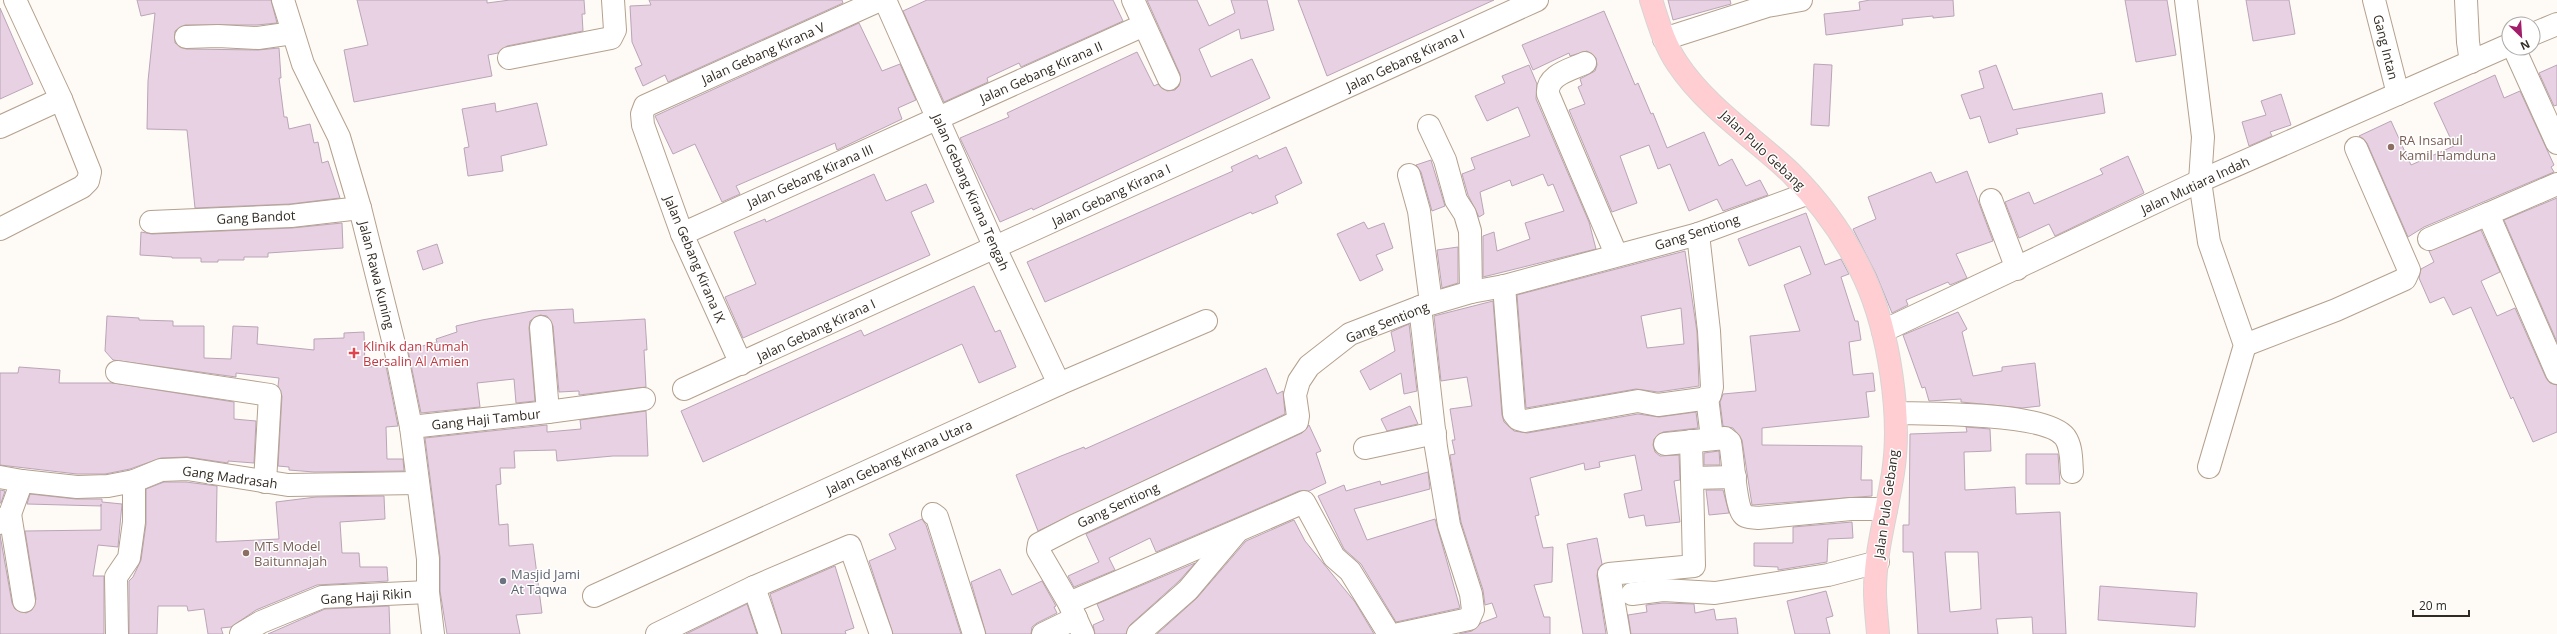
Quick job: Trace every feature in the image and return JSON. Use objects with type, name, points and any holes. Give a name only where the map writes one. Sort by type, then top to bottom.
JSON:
[{"type":"main road","name":"Jalan Pulo Gebang","points":[[1651,0],[1664,38],[1677,63],[1705,95],[1809,193],[1841,236],[1865,279],[1883,331],[1896,413],[1894,472],[1886,510],[1875,590],[1878,634]]},
{"type":"street","points":[[0,229],[82,187],[88,181],[90,172],[61,99],[15,0]]},
{"type":"street","name":"Jalan Rawa Kuning","points":[[283,0],[303,64],[339,137],[360,208],[396,352],[411,427],[428,559],[428,592],[433,634]]},
{"type":"street","points":[[509,58],[611,38],[615,30],[613,0]]},
{"type":"street","name":"Jalan Gebang Kirana V","points":[[645,106],[880,0]]},
{"type":"street","name":"Jalan Gebang Kirana Tengah","points":[[885,0],[995,248],[1059,384]]},
{"type":"street","points":[[1133,0],[1169,79]]},
{"type":"street","name":"Jalan Gebang Kirana I","points":[[684,389],[1537,0]]},
{"type":"street","points":[[1664,38],[1767,6],[1801,0]]},
{"type":"street","points":[[2186,0],[2203,137],[2200,181],[2209,242],[2245,346],[2209,467]]},
{"type":"street","name":"Gang Intan","points":[[2374,0],[2398,94]]},
{"type":"street","points":[[2466,0],[2468,42],[2471,62]]},
{"type":"street","points":[[2541,31],[2557,24]]},
{"type":"street","name":"Jalan Gebang Kirana II","points":[[938,118],[1144,25]]},
{"type":"street","points":[[186,37],[218,36],[258,38],[293,32]]},
{"type":"street","name":"Jalan Mutiara Indah","points":[[1883,331],[2017,269],[2200,181],[2501,49]]},
{"type":"street","points":[[2518,56],[2557,143]]},
{"type":"street","points":[[1585,63],[1550,80],[1547,86],[1548,94],[1616,254]]},
{"type":"street","points":[[0,127],[61,99]]},
{"type":"street","name":"Jalan Gebang Kirana IX","points":[[645,106],[642,114],[643,125],[682,234],[741,364]]},
{"type":"street","name":"Jalan Gebang Kirana III","points":[[682,234],[938,118]]},
{"type":"street","points":[[1429,126],[1445,160],[1456,200],[1469,226],[1471,292]]},
{"type":"street","points":[[2245,346],[2336,310],[2405,279],[2408,275],[2409,270],[2356,148]]},
{"type":"street","points":[[1399,634],[1469,619],[1472,615],[1471,594],[1450,525],[1435,433],[1419,211],[1409,175]]},
{"type":"street","points":[[2429,239],[2557,184]]},
{"type":"street","name":"Gang Sentiong","points":[[1076,618],[1038,550],[1039,544],[1074,526],[1297,422],[1296,388],[1309,366],[1350,334],[1425,305],[1471,292],[1504,286],[1616,254],[1698,234],[1809,193]]},
{"type":"street","points":[[1991,200],[2017,269]]},
{"type":"street","name":"Gang Bandot","points":[[151,222],[291,216],[360,208]]},
{"type":"street","points":[[2488,214],[2557,373]]},
{"type":"street","points":[[1698,234],[1709,331],[1712,387],[1708,397],[1712,438]]},
{"type":"street","points":[[1504,286],[1514,414],[1518,419],[1525,421],[1638,401],[1658,405],[1708,397]]},
{"type":"street","name":"Jalan Gebang Kirana Utara","points":[[594,596],[1059,384],[1206,321]]},
{"type":"street","name":"Gang Haji Tambur","points":[[411,427],[548,412],[541,327]]},
{"type":"street","points":[[117,372],[270,395],[265,482]]},
{"type":"street","points":[[548,412],[644,399]]},
{"type":"street","points":[[1896,413],[1987,416],[2033,423],[2061,433],[2065,437],[2071,451],[2072,472]]},
{"type":"street","points":[[1365,448],[1435,433]]},
{"type":"street","points":[[1665,444],[1712,438],[1725,438],[1730,442],[1741,513],[1745,516],[1758,518],[1851,509],[1886,510]]},
{"type":"street","points":[[1619,634],[1609,574],[1694,566],[1691,441]]},
{"type":"street","name":"Gang Madrasah","points":[[0,477],[77,487],[121,485],[161,470],[187,469],[218,472],[265,482],[319,486],[418,483]]},
{"type":"street","points":[[1692,478],[1735,477]]},
{"type":"street","points":[[22,481],[5,519],[24,601]]},
{"type":"street","points":[[117,634],[116,577],[129,558],[134,522],[134,481]]},
{"type":"street","points":[[1042,634],[1076,618],[1238,531],[1304,502],[1334,557],[1350,571],[1389,634]]},
{"type":"street","points":[[934,514],[937,517],[974,634]]},
{"type":"street","points":[[1138,634],[1188,590],[1238,531]]},
{"type":"street","points":[[671,631],[754,587],[850,546],[881,634]]},
{"type":"street","points":[[1632,594],[1663,590],[1715,593],[1828,575],[1878,562]]},
{"type":"street","points":[[754,587],[770,634]]},
{"type":"street","name":"Gang Haji Rikin","points":[[240,634],[262,622],[322,597],[428,592]]},
{"type":"building","points":[[137,0],[271,0],[277,23],[257,25],[185,25],[175,31],[175,43],[186,49],[258,50],[279,48],[281,78],[279,78],[284,117],[287,117],[289,129],[310,124],[314,143],[318,142],[322,163],[328,161],[340,198],[290,204],[195,208],[187,130],[147,129],[148,81],[155,13],[141,16]]},
{"type":"building","points":[[357,0],[487,0],[487,3],[510,0],[584,0],[585,14],[582,14],[583,31],[507,46],[498,53],[488,55],[492,76],[354,102],[344,50],[368,45]]},
{"type":"building","points":[[649,0],[842,0],[843,3],[668,82],[665,75],[643,86],[635,68],[642,65],[632,42],[630,6],[651,5]]},
{"type":"building","points":[[927,0],[1113,0],[1123,21],[1021,67],[1019,63],[987,78],[988,82],[944,102],[903,11]]},
{"type":"building","points":[[1147,0],[1197,0],[1209,26],[1235,13],[1231,0],[1267,0],[1274,30],[1241,39],[1239,29],[1199,49],[1211,77],[1252,59],[1270,98],[1033,210],[1032,208],[1000,222],[960,138],[1009,117],[1007,113],[1137,52],[1154,86],[1158,84],[1167,91],[1175,90],[1179,86],[1180,74]]},
{"type":"building","points":[[1298,0],[1494,0],[1327,76]]},
{"type":"building","points":[[1668,0],[1730,0],[1731,4],[1673,20]]},
{"type":"building","points":[[1870,0],[1953,0],[1954,16],[1933,18],[1933,16],[1902,19],[1903,25],[1826,35],[1824,14],[1860,10],[1859,2]]},
{"type":"building","points":[[2125,0],[2167,0],[2176,55],[2136,62]]},
{"type":"building","points":[[2246,0],[2289,0],[2295,34],[2253,41]]},
{"type":"building","points":[[0,8],[33,84],[0,99]]},
{"type":"building","points":[[1604,11],[1635,85],[1638,83],[1651,114],[1653,113],[1667,148],[1704,132],[1719,166],[1732,159],[1746,186],[1760,180],[1768,195],[1723,211],[1717,199],[1689,211],[1670,164],[1658,169],[1649,145],[1620,156],[1637,203],[1612,212],[1569,110],[1585,104],[1578,87],[1582,85],[1580,79],[1595,71],[1597,65],[1596,58],[1587,51],[1570,56],[1569,53],[1533,70],[1522,45]]},
{"type":"building","points":[[859,23],[882,71],[900,64],[916,100],[898,108],[902,119],[837,150],[835,143],[736,186],[740,194],[722,202],[695,144],[673,154],[655,116]]},
{"type":"building","points":[[1814,64],[1832,65],[1829,126],[1811,125]]},
{"type":"building","points":[[1529,65],[1537,84],[1536,99],[1589,222],[1596,249],[1483,277],[1483,236],[1494,232],[1497,251],[1530,239],[1525,223],[1564,211],[1553,184],[1548,186],[1543,174],[1512,186],[1510,180],[1480,192],[1484,214],[1479,217],[1468,195],[1462,174],[1475,169],[1471,158],[1530,136],[1518,107],[1487,121],[1475,96],[1505,83],[1502,76]]},
{"type":"building","points":[[1996,65],[2013,110],[2102,93],[2105,113],[2016,129],[2018,134],[1989,143],[1980,116],[1970,119],[1961,95],[1984,88],[1979,71]]},
{"type":"building","points":[[2557,65],[2557,105],[2554,106],[2539,73]]},
{"type":"building","points":[[2495,75],[2504,98],[2520,91],[2554,165],[2551,167],[2554,172],[2424,227],[2408,237],[2367,143],[2359,136],[2391,121],[2411,165],[2454,146],[2434,103]]},
{"type":"building","points":[[2281,94],[2291,125],[2270,132],[2272,136],[2249,146],[2242,122],[2266,115],[2261,101]]},
{"type":"building","points":[[495,103],[496,112],[537,103],[547,145],[501,156],[503,171],[468,176],[464,148],[469,147],[462,109]]},
{"type":"building","points":[[1286,147],[1302,183],[1275,196],[1278,203],[1252,214],[1251,212],[1045,302],[1027,262],[1233,171],[1231,167],[1257,155],[1259,159]]},
{"type":"building","points":[[2128,156],[2144,193],[2055,236],[2049,224],[2019,238],[2005,202],[2029,192],[2034,204],[2103,174],[2100,169]]},
{"type":"building","points":[[1431,160],[1445,206],[1432,211],[1421,172],[1416,165]]},
{"type":"building","points":[[1967,171],[1993,241],[1956,254],[1967,278],[1950,285],[1948,282],[1906,300],[1908,305],[1892,313],[1876,274],[1853,229],[1876,219],[1868,197],[1931,172],[1936,183]]},
{"type":"building","points":[[874,174],[886,201],[926,184],[934,202],[911,212],[930,255],[743,338],[725,297],[756,284],[734,232],[765,219],[766,222]]},
{"type":"building","points":[[2557,198],[2557,342],[2504,220]]},
{"type":"building","points":[[1806,213],[1825,265],[1841,259],[1849,274],[1841,277],[1855,321],[1858,321],[1861,340],[1849,342],[1853,375],[1873,373],[1875,391],[1866,392],[1869,417],[1762,428],[1762,445],[1862,446],[1861,480],[1872,480],[1872,496],[1752,505],[1742,440],[1733,428],[1723,426],[1720,402],[1723,394],[1756,391],[1750,336],[1800,331],[1784,285],[1811,274],[1800,246],[1749,266],[1738,239]]},
{"type":"building","points":[[1364,222],[1368,229],[1384,223],[1393,248],[1376,255],[1383,270],[1360,281],[1337,234]]},
{"type":"building","points":[[342,223],[343,248],[268,253],[268,257],[244,257],[244,260],[218,260],[218,262],[201,262],[201,258],[172,258],[140,255],[141,232],[152,234],[292,228]]},
{"type":"building","points":[[2481,230],[2500,272],[2481,281],[2497,316],[2515,308],[2546,378],[2550,383],[2557,385],[2557,432],[2533,442],[2513,397],[2511,399],[2471,307],[2453,315],[2444,297],[2430,303],[2419,278],[2421,269],[2434,262],[2429,251]]},
{"type":"building","points":[[437,244],[443,263],[423,270],[417,251]]},
{"type":"building","points":[[1458,247],[1458,283],[1442,288],[1437,250]]},
{"type":"building","points":[[1685,251],[1697,332],[1699,386],[1658,392],[1636,389],[1526,408],[1517,295]],"holes":[[[1681,308],[1684,344],[1647,348],[1641,316]]]},
{"type":"building","points":[[974,286],[995,332],[1000,330],[1016,367],[979,383],[962,344],[703,462],[681,411],[861,330],[864,336]]},
{"type":"building","points":[[1493,301],[1502,415],[1504,422],[1514,431],[1527,433],[1638,414],[1659,417],[1696,412],[1698,428],[1663,432],[1654,439],[1653,445],[1655,452],[1660,456],[1679,455],[1680,480],[1674,481],[1680,522],[1646,526],[1644,515],[1629,518],[1624,494],[1642,490],[1635,455],[1599,462],[1600,467],[1585,470],[1584,463],[1530,478],[1539,515],[1535,516],[1543,548],[1553,547],[1552,582],[1534,585],[1544,617],[1550,617],[1550,634],[1459,634],[1472,631],[1481,623],[1497,617],[1492,603],[1485,605],[1483,590],[1461,522],[1450,455],[1455,454],[1452,440],[1455,440],[1450,409],[1472,406],[1467,377],[1441,381],[1434,316]]},
{"type":"building","points":[[573,309],[574,323],[645,319],[647,350],[644,350],[646,387],[579,395],[579,391],[559,392],[553,326],[547,316],[540,315],[530,321],[529,328],[535,401],[516,403],[514,379],[477,383],[480,407],[421,413],[408,350],[437,342],[436,339],[457,332],[456,326],[532,311]]},
{"type":"building","points":[[1958,312],[1967,329],[1962,332],[1973,376],[2002,371],[2002,367],[2035,363],[2040,406],[2022,408],[1961,402],[1961,399],[1929,401],[1925,387],[1922,388],[1903,335]]},
{"type":"building","points":[[107,316],[139,318],[139,320],[173,321],[173,326],[204,326],[204,358],[231,359],[233,326],[258,327],[257,344],[314,350],[314,339],[344,338],[344,333],[364,332],[365,367],[386,366],[398,426],[386,427],[387,459],[403,459],[404,471],[314,472],[289,470],[289,467],[278,466],[282,396],[278,386],[279,378],[236,373],[236,377],[113,360],[105,351]]},
{"type":"building","points":[[1409,324],[1417,391],[1404,394],[1401,373],[1370,390],[1360,371],[1395,351],[1391,332]]},
{"type":"building","points":[[19,367],[60,370],[59,383],[113,383],[234,402],[234,419],[256,421],[254,463],[228,461],[228,463],[187,457],[161,458],[130,469],[105,474],[77,474],[0,465],[0,373],[18,373]]},
{"type":"building","points":[[1266,368],[1277,394],[1283,391],[1285,414],[1038,531],[1016,475],[1084,447],[1085,449]]},
{"type":"building","points":[[1410,406],[1418,424],[1387,431],[1381,419]]},
{"type":"building","points":[[646,411],[648,456],[613,456],[557,461],[556,450],[514,451],[515,468],[500,468],[501,484],[496,485],[499,525],[508,524],[509,546],[533,544],[542,613],[516,615],[520,634],[447,634],[440,591],[440,557],[425,438],[547,425],[547,432],[581,429],[580,420]]},
{"type":"building","points":[[1309,425],[1321,451],[1316,453],[1326,483],[1309,491],[1299,491],[1156,552],[1150,538],[1109,558],[1115,570],[1074,587],[1068,576],[1099,562],[1086,534],[1302,433]]},
{"type":"building","points":[[1966,427],[1990,429],[1991,451],[1964,452],[1965,490],[2015,487],[2016,514],[2060,512],[2066,634],[2033,634],[2032,617],[1996,619],[1998,634],[1918,634],[1913,552],[1903,552],[1903,525],[1909,525],[1910,434],[1967,432]],"holes":[[[1945,552],[1978,552],[1981,609],[1950,612]]]},
{"type":"building","points":[[1719,451],[1720,465],[1704,465],[1704,453]]},
{"type":"building","points":[[2026,454],[2058,454],[2060,484],[2026,484]]},
{"type":"building","points":[[1428,472],[1430,489],[1354,509],[1367,540],[1435,519],[1460,608],[1396,622],[1361,564],[1344,549],[1318,496],[1344,485],[1346,491],[1380,481],[1381,485]]},
{"type":"building","points":[[164,482],[186,482],[217,486],[216,542],[279,539],[276,502],[316,497],[384,496],[385,519],[340,522],[342,553],[359,553],[360,567],[387,567],[388,581],[317,585],[256,610],[231,627],[221,628],[223,634],[208,634],[204,609],[188,611],[187,606],[158,606],[157,634],[129,634],[129,581],[133,577],[141,560],[146,524],[146,489]]},
{"type":"building","points":[[0,490],[5,491],[1,503],[0,503]]},
{"type":"building","points":[[1706,490],[1723,490],[1729,513],[1709,515]]},
{"type":"building","points":[[30,494],[76,499],[102,499],[102,502],[122,504],[118,547],[98,545],[93,576],[104,576],[104,634],[0,634],[0,535],[12,603],[15,609],[26,613],[32,610],[36,599],[25,531],[101,530],[101,506],[27,504]]},
{"type":"building","points":[[922,519],[926,525],[961,634],[893,634],[869,561],[896,549],[889,534]]},
{"type":"building","points":[[1294,520],[1305,541],[1355,602],[1374,634],[1157,634],[1197,598],[1246,541]]},
{"type":"building","points":[[1852,522],[1853,538],[1828,539],[1827,562],[1778,570],[1778,567],[1754,566],[1754,543],[1793,543],[1793,527]]},
{"type":"building","points":[[1597,538],[1602,564],[1598,569],[1597,576],[1606,634],[1583,634],[1567,544]]},
{"type":"building","points":[[1195,563],[1179,581],[1130,625],[1126,634],[1095,634],[1093,625],[1104,620],[1097,604]]},
{"type":"building","points":[[835,566],[854,628],[845,631],[846,634],[782,634],[770,594]]},
{"type":"building","points":[[1000,569],[1012,595],[1042,581],[1056,606],[1054,607],[1057,613],[1032,627],[1031,634],[986,634],[971,582]]},
{"type":"building","points":[[2100,586],[2197,593],[2195,627],[2098,620]]},
{"type":"building","points":[[1826,591],[1833,616],[1826,618],[1830,634],[1795,634],[1787,601]]},
{"type":"building","points":[[1663,603],[1694,604],[1695,613],[1714,609],[1716,620],[1736,618],[1738,634],[1631,634],[1628,615],[1647,612],[1646,605]]},
{"type":"building","points":[[747,604],[757,634],[686,634]]},
{"type":"building","points":[[389,606],[390,634],[268,634],[325,609]]},
{"type":"place","name":"RA Insanul Kamil Hamduna","points":[[2391,147]]},
{"type":"place","name":"Klinik dan Rumah Bersalin Al Amien","points":[[354,353]]},
{"type":"place","name":"MTs Model Baitunnajah","points":[[246,553]]},
{"type":"place","name":"Masjid Jami At Taqwa","points":[[503,581]]}]
